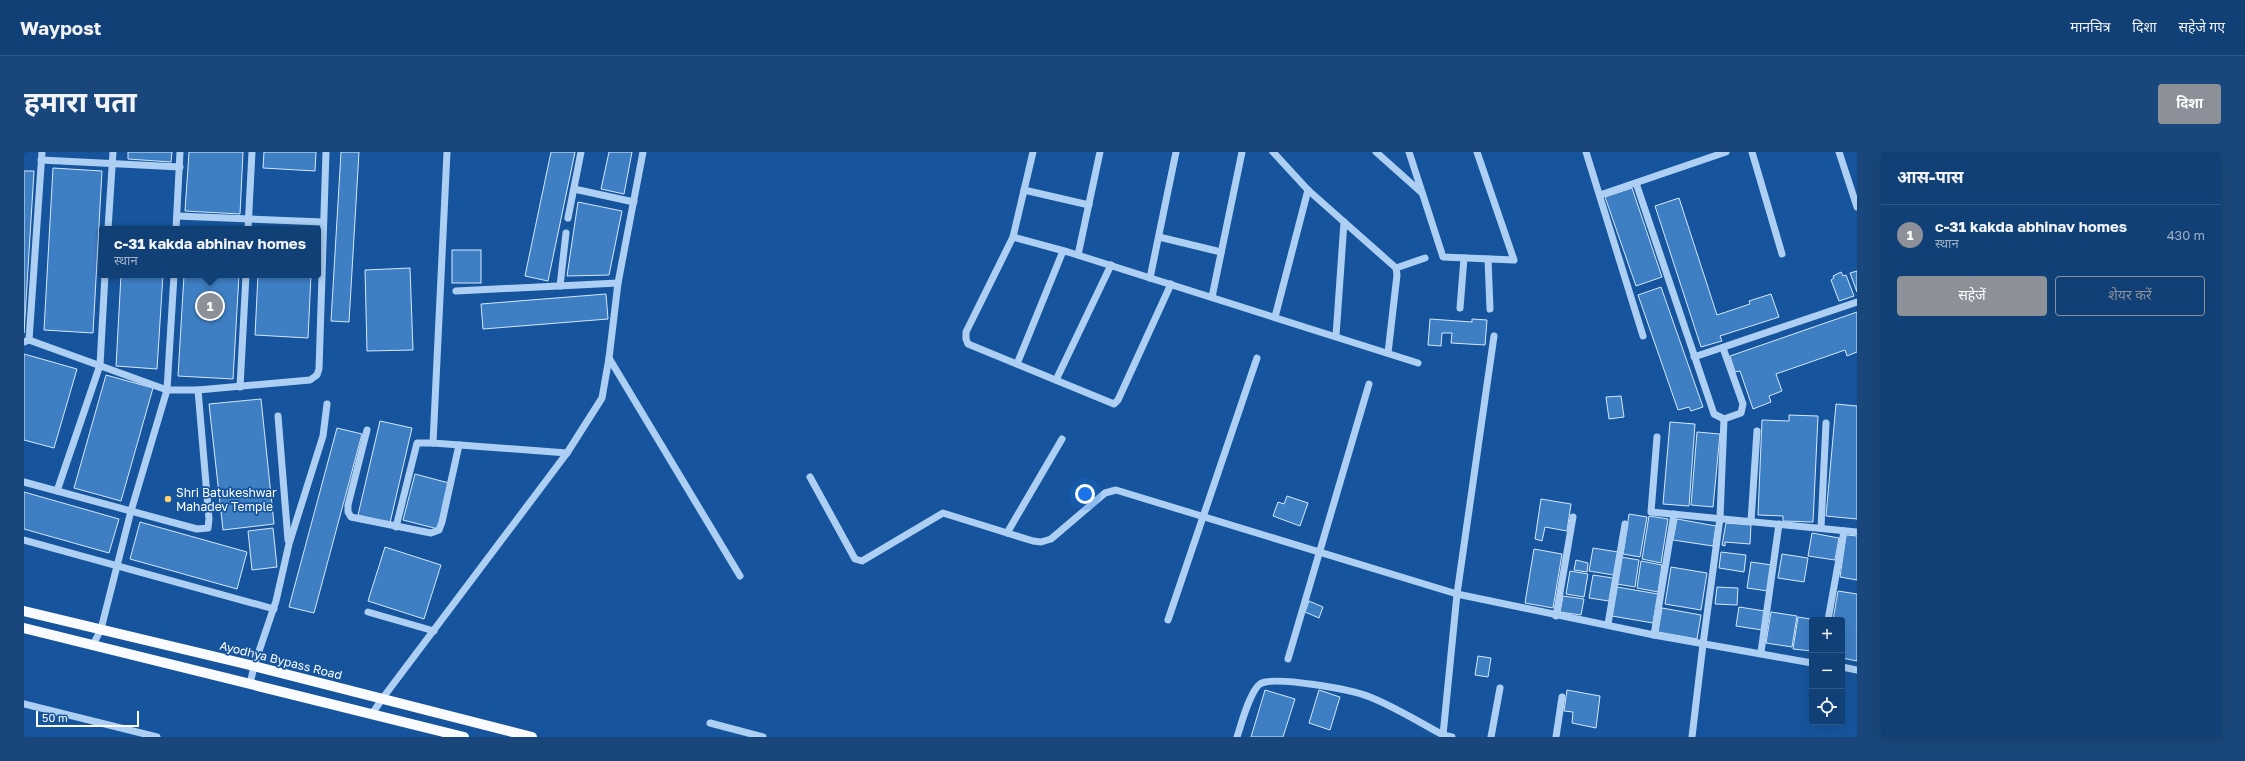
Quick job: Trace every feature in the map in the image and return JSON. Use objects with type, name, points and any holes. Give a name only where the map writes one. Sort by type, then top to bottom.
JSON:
[{"type":"main road","name":"Ayodhya Bypass Road","points":[[24,611],[254,666],[532,737]]},
{"type":"main road","points":[[24,628],[464,737]]},
{"type":"street","points":[[42,152],[26,341],[100,365],[167,390],[198,390],[240,387],[310,380],[317,375],[319,369],[326,152]]},
{"type":"street","points":[[108,226],[113,152]]},
{"type":"street","points":[[176,226],[180,152]]},
{"type":"street","points":[[248,226],[252,152]]},
{"type":"street","points":[[433,443],[447,152]]},
{"type":"street","points":[[568,218],[582,152]]},
{"type":"street","points":[[372,714],[567,453],[602,398],[609,358],[618,283],[642,152]]},
{"type":"street","points":[[1033,152],[1014,237],[966,332],[968,344],[1114,404],[1118,400],[1171,284]]},
{"type":"street","points":[[1078,255],[1100,152]]},
{"type":"street","points":[[1150,278],[1176,152]]},
{"type":"street","points":[[1212,297],[1242,152]]},
{"type":"street","points":[[1273,152],[1308,190],[1396,268],[1397,275],[1388,353]]},
{"type":"street","points":[[1376,152],[1423,194]]},
{"type":"street","points":[[1409,152],[1444,257],[1514,260],[1477,152]]},
{"type":"street","points":[[1586,152],[1643,336]]},
{"type":"street","points":[[1600,195],[1726,152]]},
{"type":"street","points":[[1752,152],[1782,254]]},
{"type":"street","points":[[1839,152],[1857,207]]},
{"type":"street","points":[[41,160],[180,167]]},
{"type":"street","points":[[1636,183],[1714,414],[1724,419],[1741,413],[1743,404],[1723,348]]},
{"type":"street","points":[[574,189],[634,202]]},
{"type":"street","points":[[1024,190],[1089,204]]},
{"type":"street","points":[[1275,317],[1308,190]]},
{"type":"street","points":[[177,216],[323,222]]},
{"type":"street","points":[[1336,336],[1344,222]]},
{"type":"street","points":[[560,286],[566,233]]},
{"type":"street","points":[[1014,237],[1112,265],[1418,363]]},
{"type":"street","points":[[1159,237],[1221,252]]},
{"type":"street","points":[[1017,364],[1063,251]]},
{"type":"street","points":[[1396,268],[1425,258]]},
{"type":"street","points":[[1460,308],[1464,258]]},
{"type":"street","points":[[1488,259],[1490,309]]},
{"type":"street","points":[[1056,380],[1112,265]]},
{"type":"street","points":[[57,491],[100,365],[105,278]]},
{"type":"street","points":[[93,645],[101,629],[131,511],[167,390],[174,278]]},
{"type":"street","points":[[240,387],[246,278]]},
{"type":"street","points":[[456,291],[618,283]]},
{"type":"street","points":[[1694,357],[1857,302]]},
{"type":"street","points":[[1443,735],[1457,594],[1494,336]]},
{"type":"street","points":[[609,358],[740,576]]},
{"type":"street","points":[[1168,620],[1257,358]]},
{"type":"street","points":[[1288,659],[1369,384]]},
{"type":"street","points":[[24,482],[197,529],[208,528],[209,519],[198,390]]},
{"type":"street","points":[[250,684],[254,666],[274,609],[289,544],[324,436],[328,404]]},
{"type":"street","points":[[278,416],[289,544]]},
{"type":"street","points":[[1692,737],[1720,518],[1724,419]]},
{"type":"street","points":[[1821,528],[1826,423]]},
{"type":"street","points":[[367,430],[348,512],[350,517],[431,533],[439,530],[459,445]]},
{"type":"street","points":[[1751,521],[1757,431]]},
{"type":"street","points":[[1657,437],[1651,512],[1857,532]]},
{"type":"street","points":[[1007,533],[1062,439]]},
{"type":"street","points":[[396,527],[417,443],[567,453]]},
{"type":"street","points":[[810,477],[855,559],[862,561],[943,513],[1033,541],[1046,541],[1111,490],[1122,491],[1457,594],[1556,616],[1608,624],[1654,635],[1703,644],[1761,652],[1809,662]]},
{"type":"street","points":[[1654,635],[1674,514]]},
{"type":"street","points":[[1556,616],[1572,517]]},
{"type":"street","points":[[1608,624],[1625,524]]},
{"type":"street","points":[[1761,652],[1779,524]]},
{"type":"street","points":[[1829,617],[1844,531]]},
{"type":"street","points":[[24,540],[117,567],[274,609]]},
{"type":"street","points":[[368,612],[434,631]]},
{"type":"street","points":[[1845,668],[1857,670]]},
{"type":"street","points":[[1237,737],[1253,693],[1259,684],[1270,681],[1290,682],[1339,689],[1370,697],[1443,735],[1452,737]]},
{"type":"street","points":[[1491,737],[1500,688]]},
{"type":"street","points":[[1556,737],[1562,697]]},
{"type":"street","points":[[24,704],[157,737]]},
{"type":"street","points":[[710,723],[740,734],[763,737]]},
{"type":"building","points":[[128,152],[172,152],[171,162],[128,159]]},
{"type":"building","points":[[189,152],[243,152],[240,214],[185,211]]},
{"type":"building","points":[[264,152],[316,152],[315,171],[263,168]]},
{"type":"building","points":[[341,152],[359,152],[349,322],[331,321]]},
{"type":"building","points":[[551,152],[575,152],[548,281],[525,276]]},
{"type":"building","points":[[609,152],[632,152],[624,194],[601,189]]},
{"type":"building","points":[[53,168],[102,171],[93,333],[44,330]]},
{"type":"building","points":[[24,171],[34,171],[24,333]]},
{"type":"building","points":[[1632,188],[1662,277],[1636,286],[1605,197]]},
{"type":"building","points":[[1679,198],[1717,315],[1750,304],[1749,301],[1771,294],[1779,317],[1720,336],[1722,341],[1701,347],[1655,206]]},
{"type":"building","points":[[578,202],[622,211],[609,275],[567,276]]},
{"type":"building","points":[[452,250],[481,250],[481,283],[452,283]]},
{"type":"building","points":[[410,268],[413,350],[367,351],[365,270]]},
{"type":"building","points":[[1857,271],[1857,292],[1850,273]]},
{"type":"building","points":[[1841,272],[1843,276],[1846,275],[1854,296],[1839,301],[1831,280],[1834,278],[1833,276]]},
{"type":"building","points":[[121,278],[163,278],[157,369],[116,366]]},
{"type":"building","points":[[184,278],[239,278],[233,379],[178,376]]},
{"type":"building","points":[[258,278],[311,278],[308,338],[255,335]]},
{"type":"building","points":[[1661,287],[1703,407],[1691,411],[1689,407],[1678,410],[1638,295]]},
{"type":"building","points":[[606,294],[608,319],[483,329],[481,304]]},
{"type":"building","points":[[1857,312],[1857,352],[1847,356],[1845,350],[1776,374],[1782,391],[1769,396],[1771,402],[1753,409],[1740,371],[1735,372],[1730,356]]},
{"type":"building","points":[[1430,319],[1472,322],[1472,319],[1487,320],[1485,345],[1451,343],[1452,333],[1442,333],[1441,346],[1428,345]]},
{"type":"building","points":[[24,354],[77,369],[54,448],[24,440]]},
{"type":"building","points":[[106,375],[153,388],[121,501],[74,488]]},
{"type":"building","points":[[1621,396],[1624,417],[1609,419],[1606,397]]},
{"type":"building","points":[[261,399],[274,524],[223,530],[209,404]]},
{"type":"building","points":[[1836,404],[1857,406],[1857,519],[1826,516]]},
{"type":"building","points":[[1789,415],[1818,416],[1813,522],[1783,521],[1783,516],[1758,515],[1762,420],[1789,421]]},
{"type":"building","points":[[380,421],[412,428],[390,523],[358,515]]},
{"type":"building","points":[[1670,422],[1695,424],[1689,506],[1663,504]]},
{"type":"building","points":[[337,428],[362,434],[314,613],[289,607]]},
{"type":"building","points":[[1697,432],[1720,434],[1713,507],[1691,505]]},
{"type":"building","points":[[415,474],[449,483],[438,529],[403,520]]},
{"type":"building","points":[[24,492],[119,519],[109,553],[24,529]]},
{"type":"building","points":[[1287,496],[1308,503],[1300,526],[1273,516],[1278,502],[1284,504]]},
{"type":"building","points":[[1541,499],[1571,504],[1567,531],[1545,527],[1542,541],[1535,539]]},
{"type":"building","points":[[1629,514],[1647,517],[1640,557],[1623,554]]},
{"type":"building","points":[[1649,516],[1668,519],[1661,563],[1642,559]]},
{"type":"building","points":[[1677,519],[1716,526],[1713,546],[1673,540]]},
{"type":"building","points":[[140,522],[247,552],[237,589],[130,559]]},
{"type":"building","points":[[1726,523],[1751,525],[1750,544],[1725,542],[1725,546],[1722,545]]},
{"type":"building","points":[[273,528],[277,567],[252,570],[248,531]]},
{"type":"building","points":[[1812,533],[1839,538],[1835,560],[1808,556]]},
{"type":"building","points":[[1846,535],[1857,536],[1857,580],[1840,577]]},
{"type":"building","points":[[385,547],[441,565],[424,619],[368,601]]},
{"type":"building","points":[[1593,548],[1618,552],[1614,575],[1589,571]]},
{"type":"building","points":[[1534,549],[1562,554],[1553,608],[1525,603]]},
{"type":"building","points":[[1721,552],[1746,555],[1744,572],[1719,568]]},
{"type":"building","points":[[1782,554],[1808,558],[1804,582],[1778,578]]},
{"type":"building","points":[[1621,557],[1639,560],[1635,587],[1617,584]]},
{"type":"building","points":[[1576,560],[1588,563],[1587,572],[1574,570]]},
{"type":"building","points":[[1641,561],[1662,565],[1658,592],[1637,588]]},
{"type":"building","points":[[1751,562],[1772,565],[1768,591],[1747,588]]},
{"type":"building","points":[[1671,567],[1707,573],[1701,610],[1665,604]]},
{"type":"building","points":[[1570,571],[1588,574],[1584,597],[1566,594]]},
{"type":"building","points":[[1593,575],[1613,578],[1609,601],[1589,598]]},
{"type":"building","points":[[1617,587],[1658,594],[1653,623],[1612,616]]},
{"type":"building","points":[[1717,587],[1738,588],[1737,605],[1715,604]]},
{"type":"building","points":[[1838,591],[1857,594],[1857,661],[1845,659],[1845,617],[1834,617]]},
{"type":"building","points":[[1563,596],[1584,599],[1581,615],[1560,612]]},
{"type":"building","points":[[1309,601],[1323,607],[1319,618],[1305,612]]},
{"type":"building","points":[[1739,607],[1765,611],[1762,630],[1736,626]]},
{"type":"building","points":[[1662,608],[1701,615],[1697,639],[1658,632]]},
{"type":"building","points":[[1771,612],[1797,616],[1792,647],[1766,643]]},
{"type":"building","points":[[1798,617],[1809,619],[1809,651],[1793,649]]},
{"type":"building","points":[[1478,656],[1491,658],[1488,677],[1475,675]]},
{"type":"building","points":[[1265,690],[1295,699],[1283,737],[1251,737]]},
{"type":"building","points":[[1319,690],[1340,697],[1330,730],[1309,723]]},
{"type":"building","points":[[1567,690],[1600,696],[1596,728],[1572,723],[1573,712],[1564,711]]},
{"type":"place","name":"c-31 kakda abhinav homes","points":[[210,306]]},
{"type":"place","name":"Shri Batukeshwar Mahadev Temple","points":[[168,499]]}]
